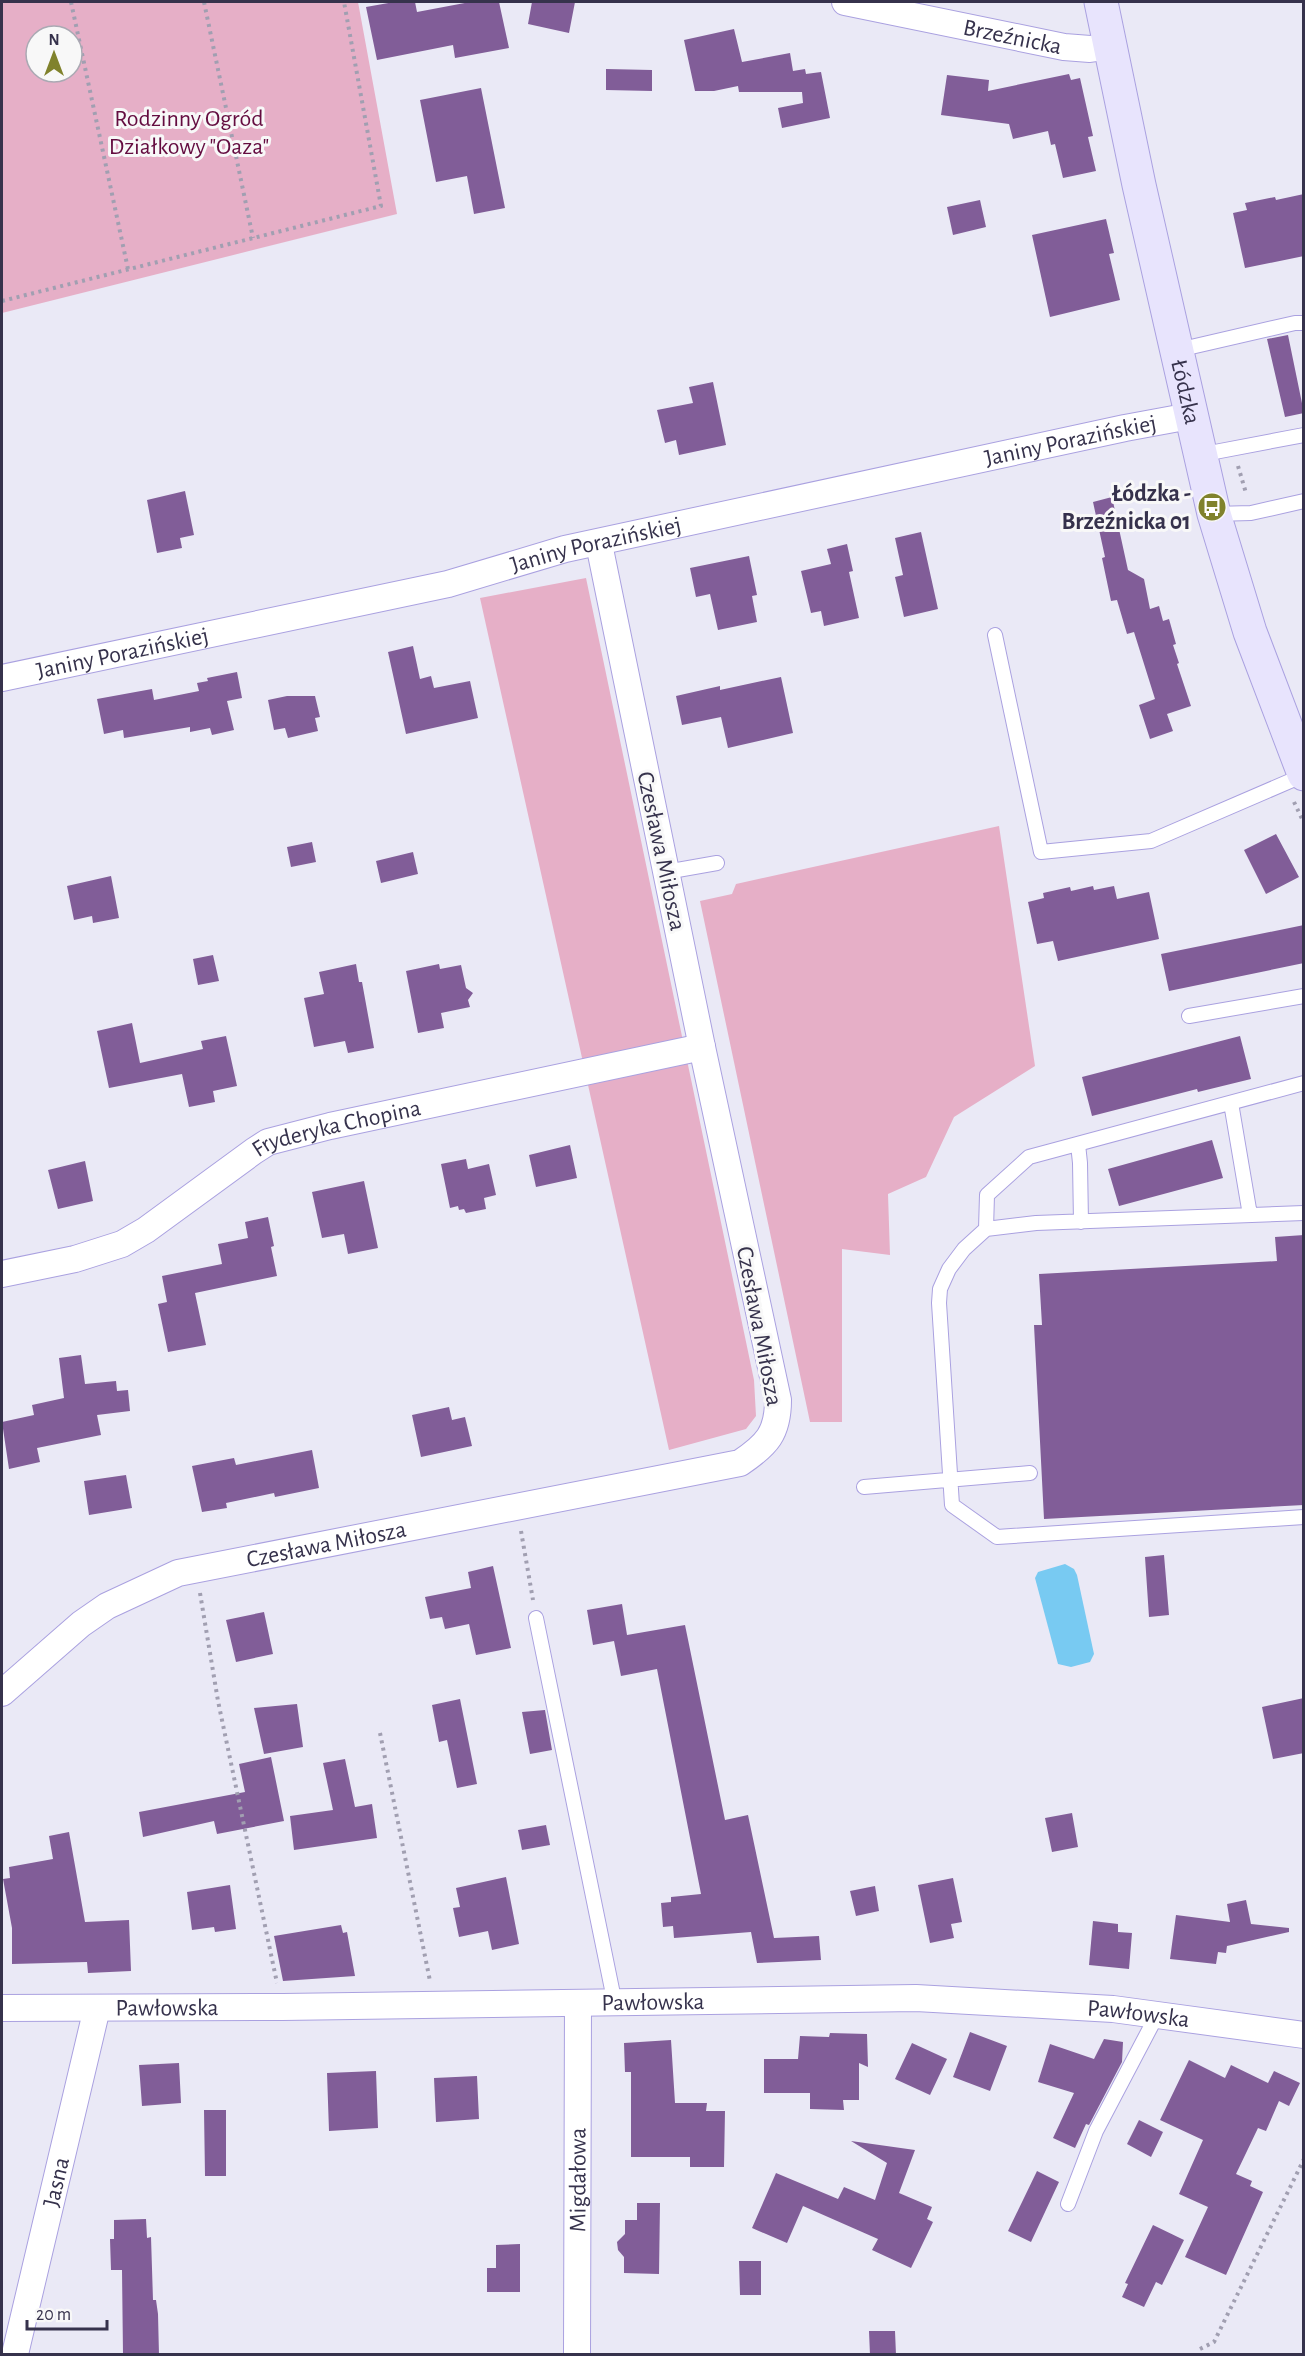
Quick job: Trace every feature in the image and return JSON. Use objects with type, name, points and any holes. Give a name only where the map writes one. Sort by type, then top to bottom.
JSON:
[{"type":"main road","name":"Łódzka","points":[[1101,2],[1139,185],[1214,514],[1250,632],[1304,775]]},
{"type":"street","name":"Brzeźnicka","points":[[845,2],[1064,46],[1090,49],[1111,46]]},
{"type":"street","name":"Janiny Porazińskiej","points":[[2,678],[448,584],[565,549],[599,544],[1125,428],[1190,416]]},
{"type":"street","name":"Czesława Miłosza","points":[[2,1693],[81,1624],[107,1606],[178,1573],[741,1463],[753,1455],[773,1435],[778,1418],[778,1400],[702,1047],[599,544]]},
{"type":"street","name":"Fryderyka Chopina","points":[[2,1274],[75,1258],[122,1244],[146,1230],[268,1142],[330,1126],[702,1047]]},
{"type":"street","name":"Pawłowska","points":[[2,2007],[435,2006],[916,1998],[1113,2009],[1304,2035]]},
{"type":"street","name":"Migdałowa","points":[[577,2355],[578,2004]]},
{"type":"street","name":"Jasna","points":[[15,2355],[97,2008]]},
{"type":"lane","points":[[1178,350],[1295,323],[1304,323]]},
{"type":"lane","points":[[1199,455],[1304,435]]},
{"type":"lane","points":[[1214,514],[1251,513],[1304,501]]},
{"type":"lane","points":[[995,634],[1041,852],[1151,841],[1304,775]]},
{"type":"lane","points":[[666,872],[717,863]]},
{"type":"lane","points":[[1189,1016],[1304,996]]},
{"type":"lane","points":[[986,1229],[987,1195],[1029,1157],[1304,1083]]},
{"type":"lane","points":[[1231,1103],[1250,1215]]},
{"type":"lane","points":[[1078,1144],[1081,1222]]},
{"type":"lane","points":[[1304,1214],[1036,1223],[986,1229],[964,1249],[949,1269],[939,1296],[952,1505],[997,1537],[1304,1517]]},
{"type":"lane","points":[[864,1487],[1030,1473]]},
{"type":"lane","points":[[536,1618],[615,2004]]},
{"type":"lane","points":[[1068,2204],[1096,2131],[1157,2015]]},
{"type":"path","points":[[71,2],[128,269]]},
{"type":"path","points":[[204,2],[253,238]]},
{"type":"path","points":[[2,300],[381,206],[344,2]]},
{"type":"path","points":[[516,1506],[536,1618]]},
{"type":"path","points":[[196,1569],[218,1701],[283,2007]]},
{"type":"path","points":[[380,1733],[435,2006]]},
{"type":"path","points":[[1200,2349],[1214,2342],[1304,2159]]},
{"type":"green space","name":"Rodzinny Ogród Działkowy \"Oaza\"","points":[[2,2],[358,2],[397,214],[2,313]]},
{"type":"green space","points":[[586,578],[754,1380],[756,1416],[746,1429],[669,1450],[480,598]]},
{"type":"green space","points":[[999,826],[1035,1066],[954,1117],[926,1177],[888,1194],[890,1255],[842,1249],[842,1422],[810,1422],[700,901],[732,894],[736,884]]},
{"type":"water","points":[[1065,1564],[1074,1569],[1077,1575],[1094,1654],[1090,1662],[1071,1667],[1058,1664],[1035,1578],[1038,1572]]},
{"type":"building","points":[[394,2],[415,2],[417,12],[470,2],[499,2],[509,48],[455,58],[453,45],[377,60],[366,7]]},
{"type":"building","points":[[532,2],[575,2],[569,33],[528,24]]},
{"type":"building","points":[[734,29],[742,62],[790,53],[793,71],[805,69],[806,74],[821,72],[830,118],[782,128],[778,108],[803,103],[802,92],[739,92],[738,86],[714,91],[695,91],[684,40]]},
{"type":"building","points":[[606,69],[652,70],[652,91],[606,90]]},
{"type":"building","points":[[1069,74],[1071,80],[1080,78],[1093,136],[1088,137],[1096,171],[1063,178],[1055,144],[1051,145],[1048,131],[1013,139],[1009,124],[941,115],[947,75],[989,80],[988,91]]},
{"type":"building","points":[[481,88],[505,208],[474,214],[467,176],[436,182],[420,100]]},
{"type":"building","points":[[1304,194],[1304,256],[1245,268],[1233,213],[1247,210],[1245,203]]},
{"type":"building","points":[[980,200],[986,227],[953,235],[947,207]]},
{"type":"building","points":[[1106,219],[1114,253],[1109,254],[1120,300],[1050,317],[1032,235]]},
{"type":"building","points":[[1288,335],[1304,413],[1285,417],[1267,339]]},
{"type":"building","points":[[713,382],[726,445],[679,455],[676,440],[665,443],[657,410],[693,403],[689,387]]},
{"type":"building","points":[[185,491],[194,535],[180,538],[182,548],[157,553],[147,500]]},
{"type":"building","points":[[1112,497],[1128,570],[1144,579],[1150,609],[1159,606],[1163,621],[1169,619],[1176,644],[1173,645],[1179,663],[1177,664],[1191,706],[1167,714],[1173,731],[1150,739],[1139,705],[1155,699],[1134,632],[1127,634],[1117,600],[1111,601],[1102,558],[1105,557],[1093,502]]},
{"type":"building","points":[[921,532],[938,609],[904,617],[895,577],[903,575],[895,538]]},
{"type":"building","points":[[847,544],[853,571],[849,572],[859,618],[824,626],[821,611],[811,613],[801,571],[831,564],[827,549]]},
{"type":"building","points":[[749,556],[757,595],[752,596],[757,622],[718,630],[710,594],[696,597],[690,568]]},
{"type":"building","points":[[413,646],[420,679],[431,676],[434,688],[470,681],[478,718],[406,734],[388,652]]},
{"type":"building","points":[[237,672],[242,698],[227,701],[234,730],[212,735],[210,728],[190,732],[190,727],[124,738],[123,730],[104,734],[97,699],[152,689],[154,700],[199,691],[197,683],[208,681],[207,678]]},
{"type":"building","points":[[781,677],[793,733],[728,748],[721,717],[682,725],[676,696],[720,686],[720,690]]},
{"type":"building","points":[[287,696],[315,696],[320,717],[315,718],[318,731],[288,738],[285,728],[274,730],[268,700]]},
{"type":"building","points":[[1276,834],[1299,877],[1266,894],[1244,850]]},
{"type":"building","points":[[312,842],[316,862],[291,867],[287,847]]},
{"type":"building","points":[[413,852],[418,874],[381,883],[376,861]]},
{"type":"building","points":[[111,876],[119,918],[93,923],[92,916],[74,920],[67,886]]},
{"type":"building","points":[[1093,886],[1094,890],[1114,886],[1117,899],[1149,892],[1159,939],[1058,961],[1053,941],[1037,944],[1028,902],[1044,898],[1043,893],[1070,887],[1071,891]]},
{"type":"building","points":[[1304,925],[1304,963],[1169,991],[1161,954]]},
{"type":"building","points":[[213,955],[219,981],[198,985],[193,959]]},
{"type":"building","points":[[356,964],[359,982],[362,982],[374,1048],[348,1053],[345,1041],[314,1047],[304,998],[324,994],[319,972]]},
{"type":"building","points":[[439,964],[440,969],[461,965],[466,988],[473,993],[468,1000],[470,1007],[441,1013],[444,1028],[418,1033],[406,971]]},
{"type":"building","points":[[132,1023],[140,1063],[203,1049],[201,1041],[226,1036],[237,1086],[213,1091],[215,1102],[189,1107],[182,1074],[109,1088],[97,1031]]},
{"type":"building","points":[[1240,1036],[1251,1079],[1198,1092],[1197,1089],[1092,1116],[1082,1077]]},
{"type":"building","points":[[1212,1140],[1223,1178],[1119,1206],[1108,1169]]},
{"type":"building","points":[[570,1145],[577,1178],[536,1187],[529,1155]]},
{"type":"building","points":[[466,1159],[468,1169],[489,1164],[496,1195],[484,1198],[486,1209],[466,1213],[464,1209],[459,1210],[458,1206],[450,1208],[441,1164]]},
{"type":"building","points":[[85,1161],[93,1201],[58,1209],[48,1170]]},
{"type":"building","points":[[364,1181],[378,1248],[348,1254],[344,1234],[322,1238],[312,1192]]},
{"type":"building","points":[[268,1217],[277,1276],[195,1293],[206,1345],[168,1352],[158,1304],[167,1302],[162,1276],[222,1264],[218,1244],[248,1238],[245,1222]]},
{"type":"building","points":[[1304,1235],[1304,1505],[1044,1519],[1034,1325],[1042,1325],[1039,1274],[1277,1261],[1275,1237]]},
{"type":"building","points":[[81,1355],[85,1384],[116,1381],[117,1391],[128,1390],[130,1411],[97,1415],[101,1435],[37,1448],[40,1462],[9,1469],[2,1422],[34,1415],[32,1405],[64,1398],[59,1358]]},
{"type":"building","points":[[449,1407],[452,1420],[465,1417],[472,1446],[421,1457],[412,1415]]},
{"type":"building","points":[[312,1450],[319,1488],[275,1497],[274,1493],[226,1503],[227,1508],[202,1512],[192,1466],[234,1458],[236,1465]]},
{"type":"building","points":[[126,1475],[132,1508],[89,1515],[84,1481]]},
{"type":"building","points":[[1164,1555],[1169,1615],[1149,1617],[1145,1557]]},
{"type":"building","points":[[493,1566],[511,1648],[476,1655],[469,1624],[445,1629],[442,1617],[430,1619],[425,1597],[471,1588],[468,1572]]},
{"type":"building","points":[[622,1604],[627,1635],[685,1625],[725,1820],[748,1815],[774,1938],[819,1936],[821,1960],[757,1963],[751,1932],[674,1938],[673,1926],[663,1927],[661,1903],[671,1902],[671,1897],[701,1894],[657,1669],[621,1676],[614,1641],[593,1645],[587,1610]]},
{"type":"building","points":[[264,1612],[273,1654],[236,1662],[226,1620]]},
{"type":"building","points":[[1304,1698],[1304,1753],[1273,1759],[1262,1707]]},
{"type":"building","points":[[460,1699],[477,1784],[457,1788],[447,1740],[439,1742],[432,1705]]},
{"type":"building","points":[[297,1704],[303,1747],[264,1754],[254,1708]]},
{"type":"building","points":[[545,1710],[552,1750],[530,1754],[522,1712]]},
{"type":"building","points":[[271,1757],[284,1821],[217,1834],[214,1821],[143,1837],[139,1812],[245,1792],[239,1764]]},
{"type":"building","points":[[345,1759],[355,1807],[372,1804],[377,1838],[294,1850],[290,1816],[333,1810],[323,1763]]},
{"type":"building","points":[[1072,1813],[1078,1847],[1052,1852],[1045,1818]]},
{"type":"building","points":[[546,1825],[550,1845],[522,1850],[518,1830]]},
{"type":"building","points":[[69,1832],[85,1922],[129,1920],[131,1971],[88,1973],[87,1962],[12,1964],[12,1928],[3,1879],[10,1878],[9,1867],[53,1859],[49,1836]]},
{"type":"building","points":[[506,1877],[519,1944],[492,1950],[488,1931],[459,1937],[453,1908],[460,1907],[456,1888]]},
{"type":"building","points":[[953,1878],[962,1922],[951,1924],[954,1938],[930,1943],[918,1885]]},
{"type":"building","points":[[230,1885],[236,1929],[215,1932],[214,1927],[192,1930],[187,1892]]},
{"type":"building","points":[[875,1886],[879,1911],[856,1916],[850,1891]]},
{"type":"building","points":[[1246,1900],[1251,1924],[1289,1928],[1289,1932],[1227,1946],[1226,1953],[1218,1952],[1216,1964],[1170,1959],[1176,1915],[1230,1922],[1227,1904]]},
{"type":"building","points":[[1093,1921],[1118,1924],[1118,1932],[1132,1933],[1129,1969],[1089,1965]]},
{"type":"building","points":[[341,1925],[343,1933],[347,1932],[355,1976],[283,1981],[274,1936]]},
{"type":"building","points":[[970,2032],[1007,2046],[990,2091],[953,2077]]},
{"type":"building","points":[[830,2033],[867,2034],[868,2067],[859,2063],[859,2100],[843,2100],[844,2110],[810,2109],[810,2093],[764,2093],[764,2059],[798,2059],[800,2036],[829,2037]]},
{"type":"building","points":[[1104,2039],[1123,2042],[1122,2062],[1089,2125],[1086,2124],[1075,2148],[1053,2138],[1074,2093],[1038,2082],[1050,2044],[1094,2059]]},
{"type":"building","points":[[671,2040],[675,2103],[707,2103],[706,2111],[725,2111],[724,2167],[690,2167],[690,2157],[631,2157],[631,2072],[625,2072],[624,2043]]},
{"type":"building","points":[[912,2043],[947,2059],[930,2095],[895,2079]]},
{"type":"building","points":[[1189,2060],[1225,2078],[1231,2065],[1268,2083],[1274,2071],[1300,2083],[1289,2106],[1279,2101],[1266,2131],[1258,2128],[1236,2174],[1252,2181],[1250,2186],[1263,2192],[1226,2275],[1185,2257],[1208,2207],[1179,2194],[1203,2140],[1160,2120]]},
{"type":"building","points":[[179,2063],[181,2103],[142,2106],[139,2065]]},
{"type":"building","points":[[376,2071],[378,2128],[329,2131],[327,2073]]},
{"type":"building","points":[[477,2076],[479,2119],[436,2122],[434,2078]]},
{"type":"building","points":[[204,2110],[226,2110],[226,2176],[205,2176]]},
{"type":"building","points":[[1139,2120],[1163,2132],[1151,2157],[1127,2144]]},
{"type":"building","points":[[851,2141],[915,2150],[899,2193],[932,2207],[927,2219],[933,2222],[911,2268],[872,2250],[878,2239],[803,2206],[787,2243],[752,2228],[776,2173],[838,2199],[844,2187],[875,2200],[887,2163]]},
{"type":"building","points":[[1037,2171],[1059,2182],[1031,2242],[1008,2231]]},
{"type":"building","points":[[637,2203],[660,2203],[659,2274],[624,2273],[624,2257],[618,2250],[617,2242],[625,2234],[625,2220],[637,2220]]},
{"type":"building","points":[[146,2219],[147,2238],[151,2237],[153,2300],[156,2300],[158,2314],[159,2355],[123,2355],[122,2270],[111,2270],[110,2239],[114,2239],[114,2220]]},
{"type":"building","points":[[1153,2225],[1184,2240],[1162,2285],[1156,2282],[1144,2307],[1122,2297],[1128,2284],[1125,2283]]},
{"type":"building","points":[[520,2244],[520,2292],[487,2292],[487,2268],[496,2268],[496,2245]]},
{"type":"building","points":[[739,2261],[761,2261],[761,2295],[740,2295]]},
{"type":"building","points":[[869,2331],[895,2331],[896,2355],[870,2355]]},
{"type":"place","name":"Łódzka - Brzeźnicka 01","points":[[1212,507]]}]
